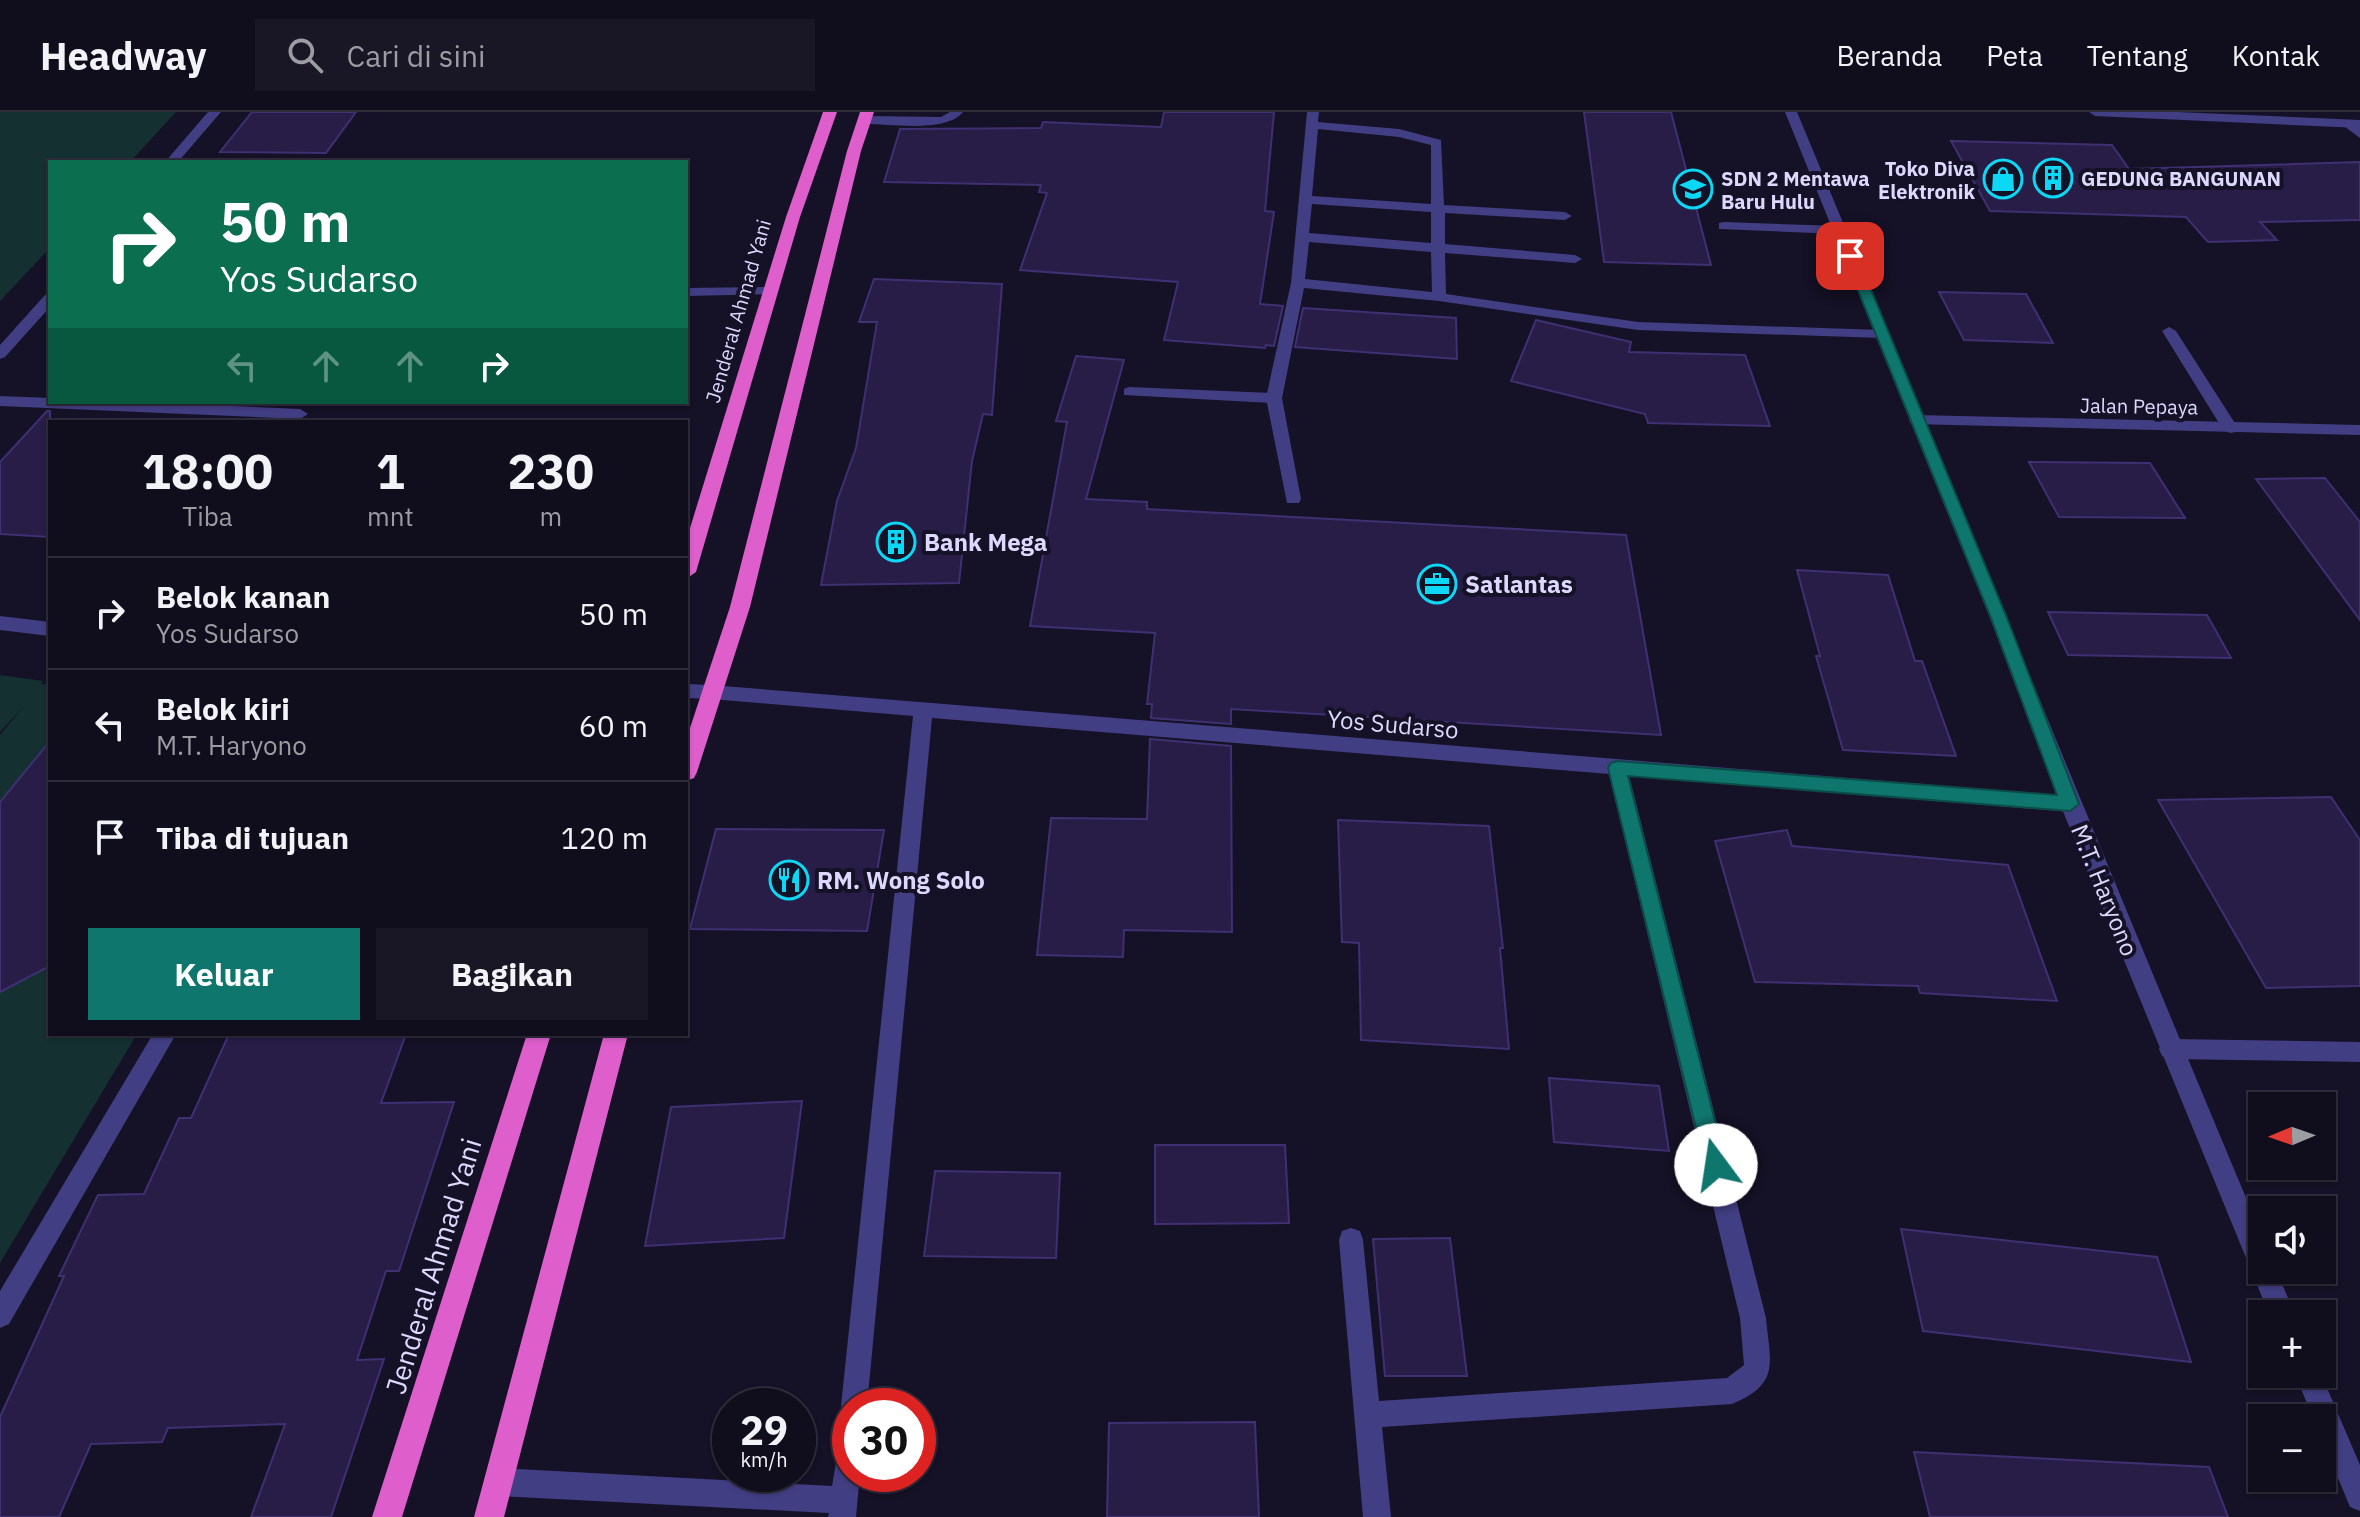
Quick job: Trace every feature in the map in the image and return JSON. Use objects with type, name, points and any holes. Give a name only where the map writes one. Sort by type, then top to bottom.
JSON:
[{"type":"highway","name":"Jenderal Ahmad Yani","points":[[688,565],[771,291],[830,112]]},
{"type":"highway","points":[[688,766],[740,607],[866,116]]},
{"type":"highway","name":"Jenderal Ahmad Yani","points":[[387,1517],[538,1036]]},
{"type":"highway","points":[[489,1517],[615,1036]]},
{"type":"street","points":[[173,160],[215,112]]},
{"type":"street","points":[[866,116],[942,121],[957,112]]},
{"type":"street","name":"M.T. Haryono","points":[[1791,112],[1999,618],[2070,804],[2248,1233]]},
{"type":"street","points":[[2095,112],[2354,123],[2360,134]]},
{"type":"street","points":[[1293,499],[1274,398],[1298,283],[1312,119],[1399,133],[1437,143],[1439,297]]},
{"type":"street","points":[[1307,200],[1565,216]]},
{"type":"street","points":[[1724,226],[1839,230]]},
{"type":"street","points":[[1303,237],[1575,259]]},
{"type":"street","points":[[1298,283],[1439,297],[1638,326],[1882,334]]},
{"type":"street","points":[[688,292],[771,291]]},
{"type":"street","points":[[0,354],[48,300]]},
{"type":"street","points":[[2169,331],[2230,428]]},
{"type":"street","points":[[1129,392],[1274,398]]},
{"type":"street","points":[[0,401],[48,403]]},
{"type":"street","points":[[69,404],[300,414]]},
{"type":"street","name":"Jalan Pepaya","points":[[1917,420],[2360,430]]},
{"type":"street","points":[[0,623],[48,629]]},
{"type":"street","name":"Yos Sudarso","points":[[688,691],[2070,804]]},
{"type":"street","points":[[856,1388],[923,712]]},
{"type":"street","points":[[1366,1415],[1732,1391],[1758,1371],[1753,1318],[1617,768]]},
{"type":"street","points":[[0,1315],[164,1036]]},
{"type":"street","points":[[2170,1049],[2360,1052]]},
{"type":"street","points":[[1351,1240],[1377,1517]]},
{"type":"street","points":[[2314,1388],[2360,1497]]},
{"type":"street","points":[[499,1482],[843,1509]]},
{"type":"green space","points":[[0,112],[176,112],[132,160],[48,160],[48,250],[0,301]]},
{"type":"green space","points":[[0,675],[43,681],[41,684],[48,685],[48,1036],[136,1036],[0,1263],[0,735],[23,707],[0,732]]},
{"type":"building","points":[[252,112],[356,112],[326,153],[220,152]]},
{"type":"building","points":[[1164,112],[1274,112],[1265,211],[1274,212],[1260,304],[1283,306],[1274,346],[1266,345],[1265,348],[1164,340],[1178,282],[1020,270],[1047,193],[1039,192],[1041,185],[884,182],[900,129],[1041,128],[1043,122],[1161,127]]},
{"type":"building","points":[[1584,112],[1671,112],[1711,265],[1604,262]]},
{"type":"building","points":[[1951,141],[2112,145],[2129,169],[2360,162],[2360,220],[2260,222],[2277,240],[2208,242],[2186,217],[1990,211]]},
{"type":"building","points":[[874,279],[1002,284],[992,415],[983,414],[972,461],[959,583],[821,585],[837,501],[856,448],[877,322],[859,322]]},
{"type":"building","points":[[1939,292],[2026,294],[2053,343],[1964,340]]},
{"type":"building","points":[[1303,308],[1456,318],[1457,359],[1295,347]]},
{"type":"building","points":[[1536,320],[1631,342],[1629,352],[1745,355],[1770,426],[1648,423],[1645,414],[1511,381]]},
{"type":"building","points":[[1076,356],[1124,360],[1086,499],[1147,502],[1147,509],[1626,535],[1661,735],[1231,709],[1231,724],[1151,718],[1152,704],[1147,704],[1155,633],[1030,626],[1067,422],[1056,421]]},
{"type":"building","points":[[50,411],[48,537],[0,534],[0,462]]},
{"type":"building","points":[[2029,462],[2150,463],[2185,518],[2059,517]]},
{"type":"building","points":[[2325,478],[2360,522],[2360,620],[2256,479]]},
{"type":"building","points":[[1797,570],[1888,575],[1915,661],[1922,661],[1956,756],[1843,750],[1816,656],[1820,656]]},
{"type":"building","points":[[2048,612],[2207,615],[2231,658],[2068,655]]},
{"type":"building","points":[[1150,739],[1231,746],[1232,932],[1124,930],[1123,957],[1037,955],[1051,818],[1147,819]]},
{"type":"building","points":[[48,743],[48,967],[0,992],[0,802]]},
{"type":"building","points":[[2331,797],[2360,840],[2360,986],[2266,988],[2158,800]]},
{"type":"building","points":[[1338,820],[1489,826],[1503,948],[1500,948],[1509,1049],[1361,1040],[1359,943],[1342,942]]},
{"type":"building","name":"RM. Wong Solo","points":[[716,829],[884,830],[867,931],[690,929]]},
{"type":"building","points":[[1787,830],[1792,846],[2008,865],[2057,1001],[1920,993],[1918,986],[1755,982],[1715,841]]},
{"type":"building","points":[[228,1036],[405,1036],[381,1103],[454,1102],[399,1271],[386,1271],[357,1360],[384,1359],[331,1517],[251,1517],[285,1424],[168,1428],[162,1442],[91,1444],[59,1517],[0,1517],[0,1417],[64,1276],[59,1276],[98,1195],[144,1194],[179,1118],[191,1118]]},
{"type":"building","points":[[1549,1078],[1659,1086],[1669,1151],[1554,1142]]},
{"type":"building","points":[[802,1101],[784,1238],[645,1246],[671,1107]]},
{"type":"building","points":[[1155,1145],[1285,1145],[1289,1223],[1155,1224]]},
{"type":"building","points":[[935,1171],[1060,1173],[1056,1258],[924,1256]]},
{"type":"building","points":[[1901,1229],[2157,1257],[2191,1362],[1923,1331]]},
{"type":"building","points":[[1450,1238],[1467,1376],[1385,1376],[1373,1239]]},
{"type":"building","points":[[1255,1422],[1259,1517],[1107,1517],[1109,1423]]},
{"type":"building","points":[[1914,1452],[2209,1467],[2228,1517],[1930,1517]]},
{"type":"place","name":"GEDUNG BANGUNAN","points":[[2053,178]]},
{"type":"place","name":"Toko Diva Elektronik","points":[[2003,179]]},
{"type":"place","name":"SDN 2 Mentawa Baru Hulu","points":[[1693,189]]},
{"type":"place","name":"Bank Mega","points":[[896,542]]},
{"type":"place","name":"Satlantas","points":[[1437,584]]},
{"type":"place","name":"RM. Wong Solo","points":[[789,880]]},
{"type":"route","points":[[1716,1165],[1617,768],[2070,804],[1999,618],[1850,256]]}]
